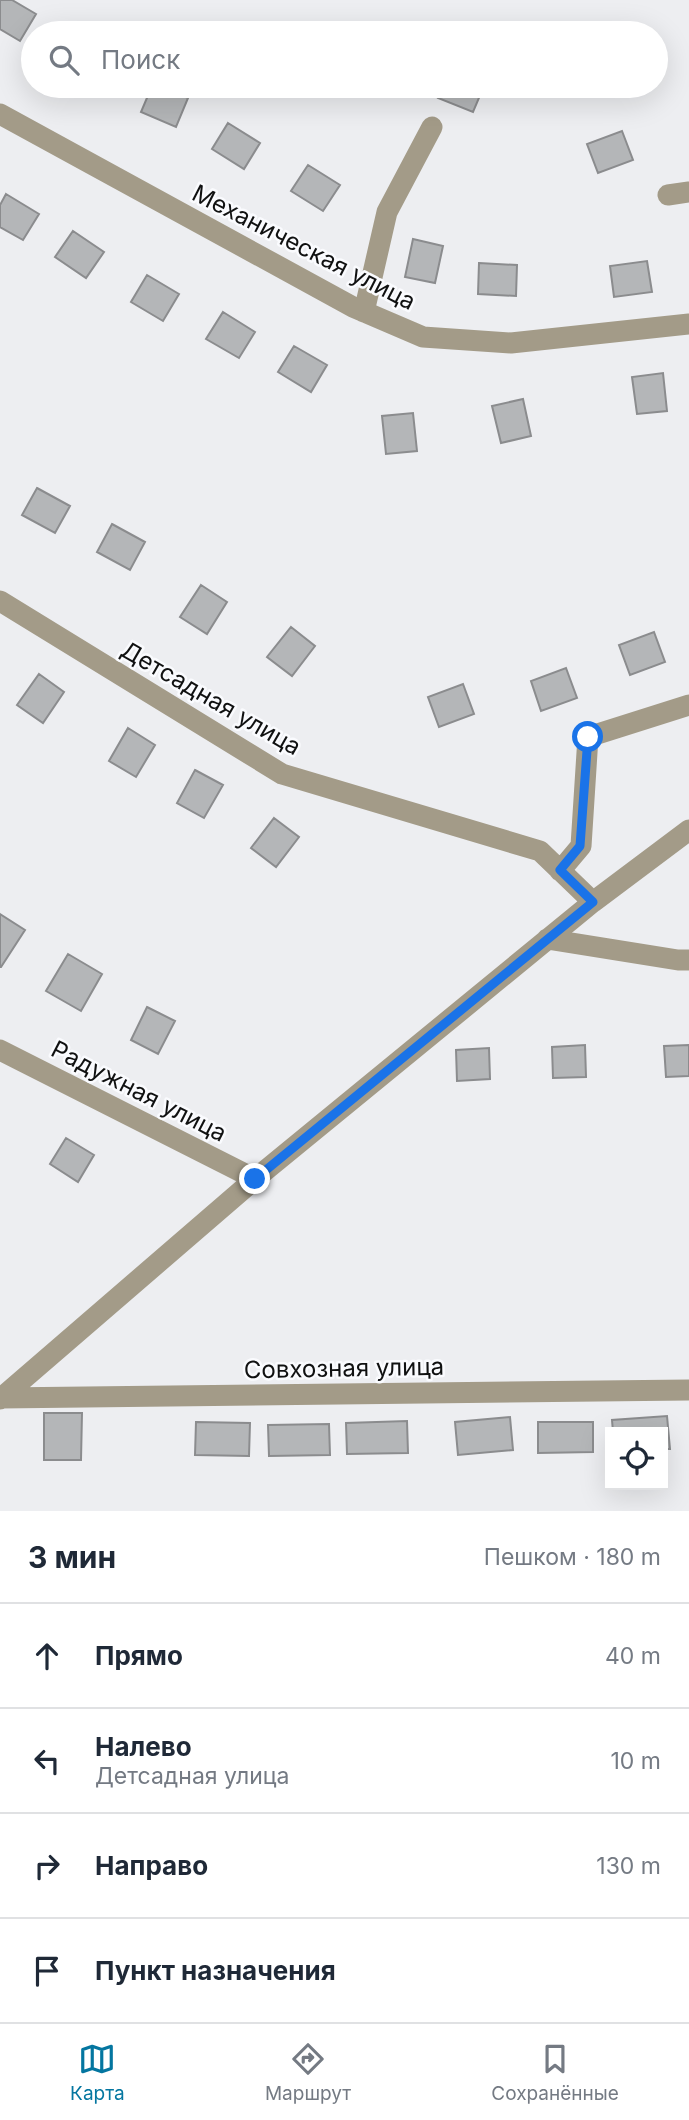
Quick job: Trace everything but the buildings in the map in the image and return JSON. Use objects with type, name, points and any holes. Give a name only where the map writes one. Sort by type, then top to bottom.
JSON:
[{"type":"street","name":"Механическая улица","points":[[0,114],[364,312],[424,337],[510,343],[689,324]]},
{"type":"street","points":[[364,312],[387,212],[432,127]]},
{"type":"street","name":"Детсадная улица","points":[[0,601],[282,774],[540,851],[593,902]]},
{"type":"street","points":[[560,870],[580,846],[588,737],[689,705]]},
{"type":"street","points":[[0,1399],[255,1179],[593,902],[689,830]]},
{"type":"street","points":[[547,939],[689,960]]},
{"type":"street","name":"Радужная улица","points":[[0,1050],[255,1179]]},
{"type":"street","name":"Совхозная улица","points":[[0,1399],[689,1390]]},
{"type":"route","points":[[255,1179],[593,902],[560,870],[580,846],[588,737]]}]
